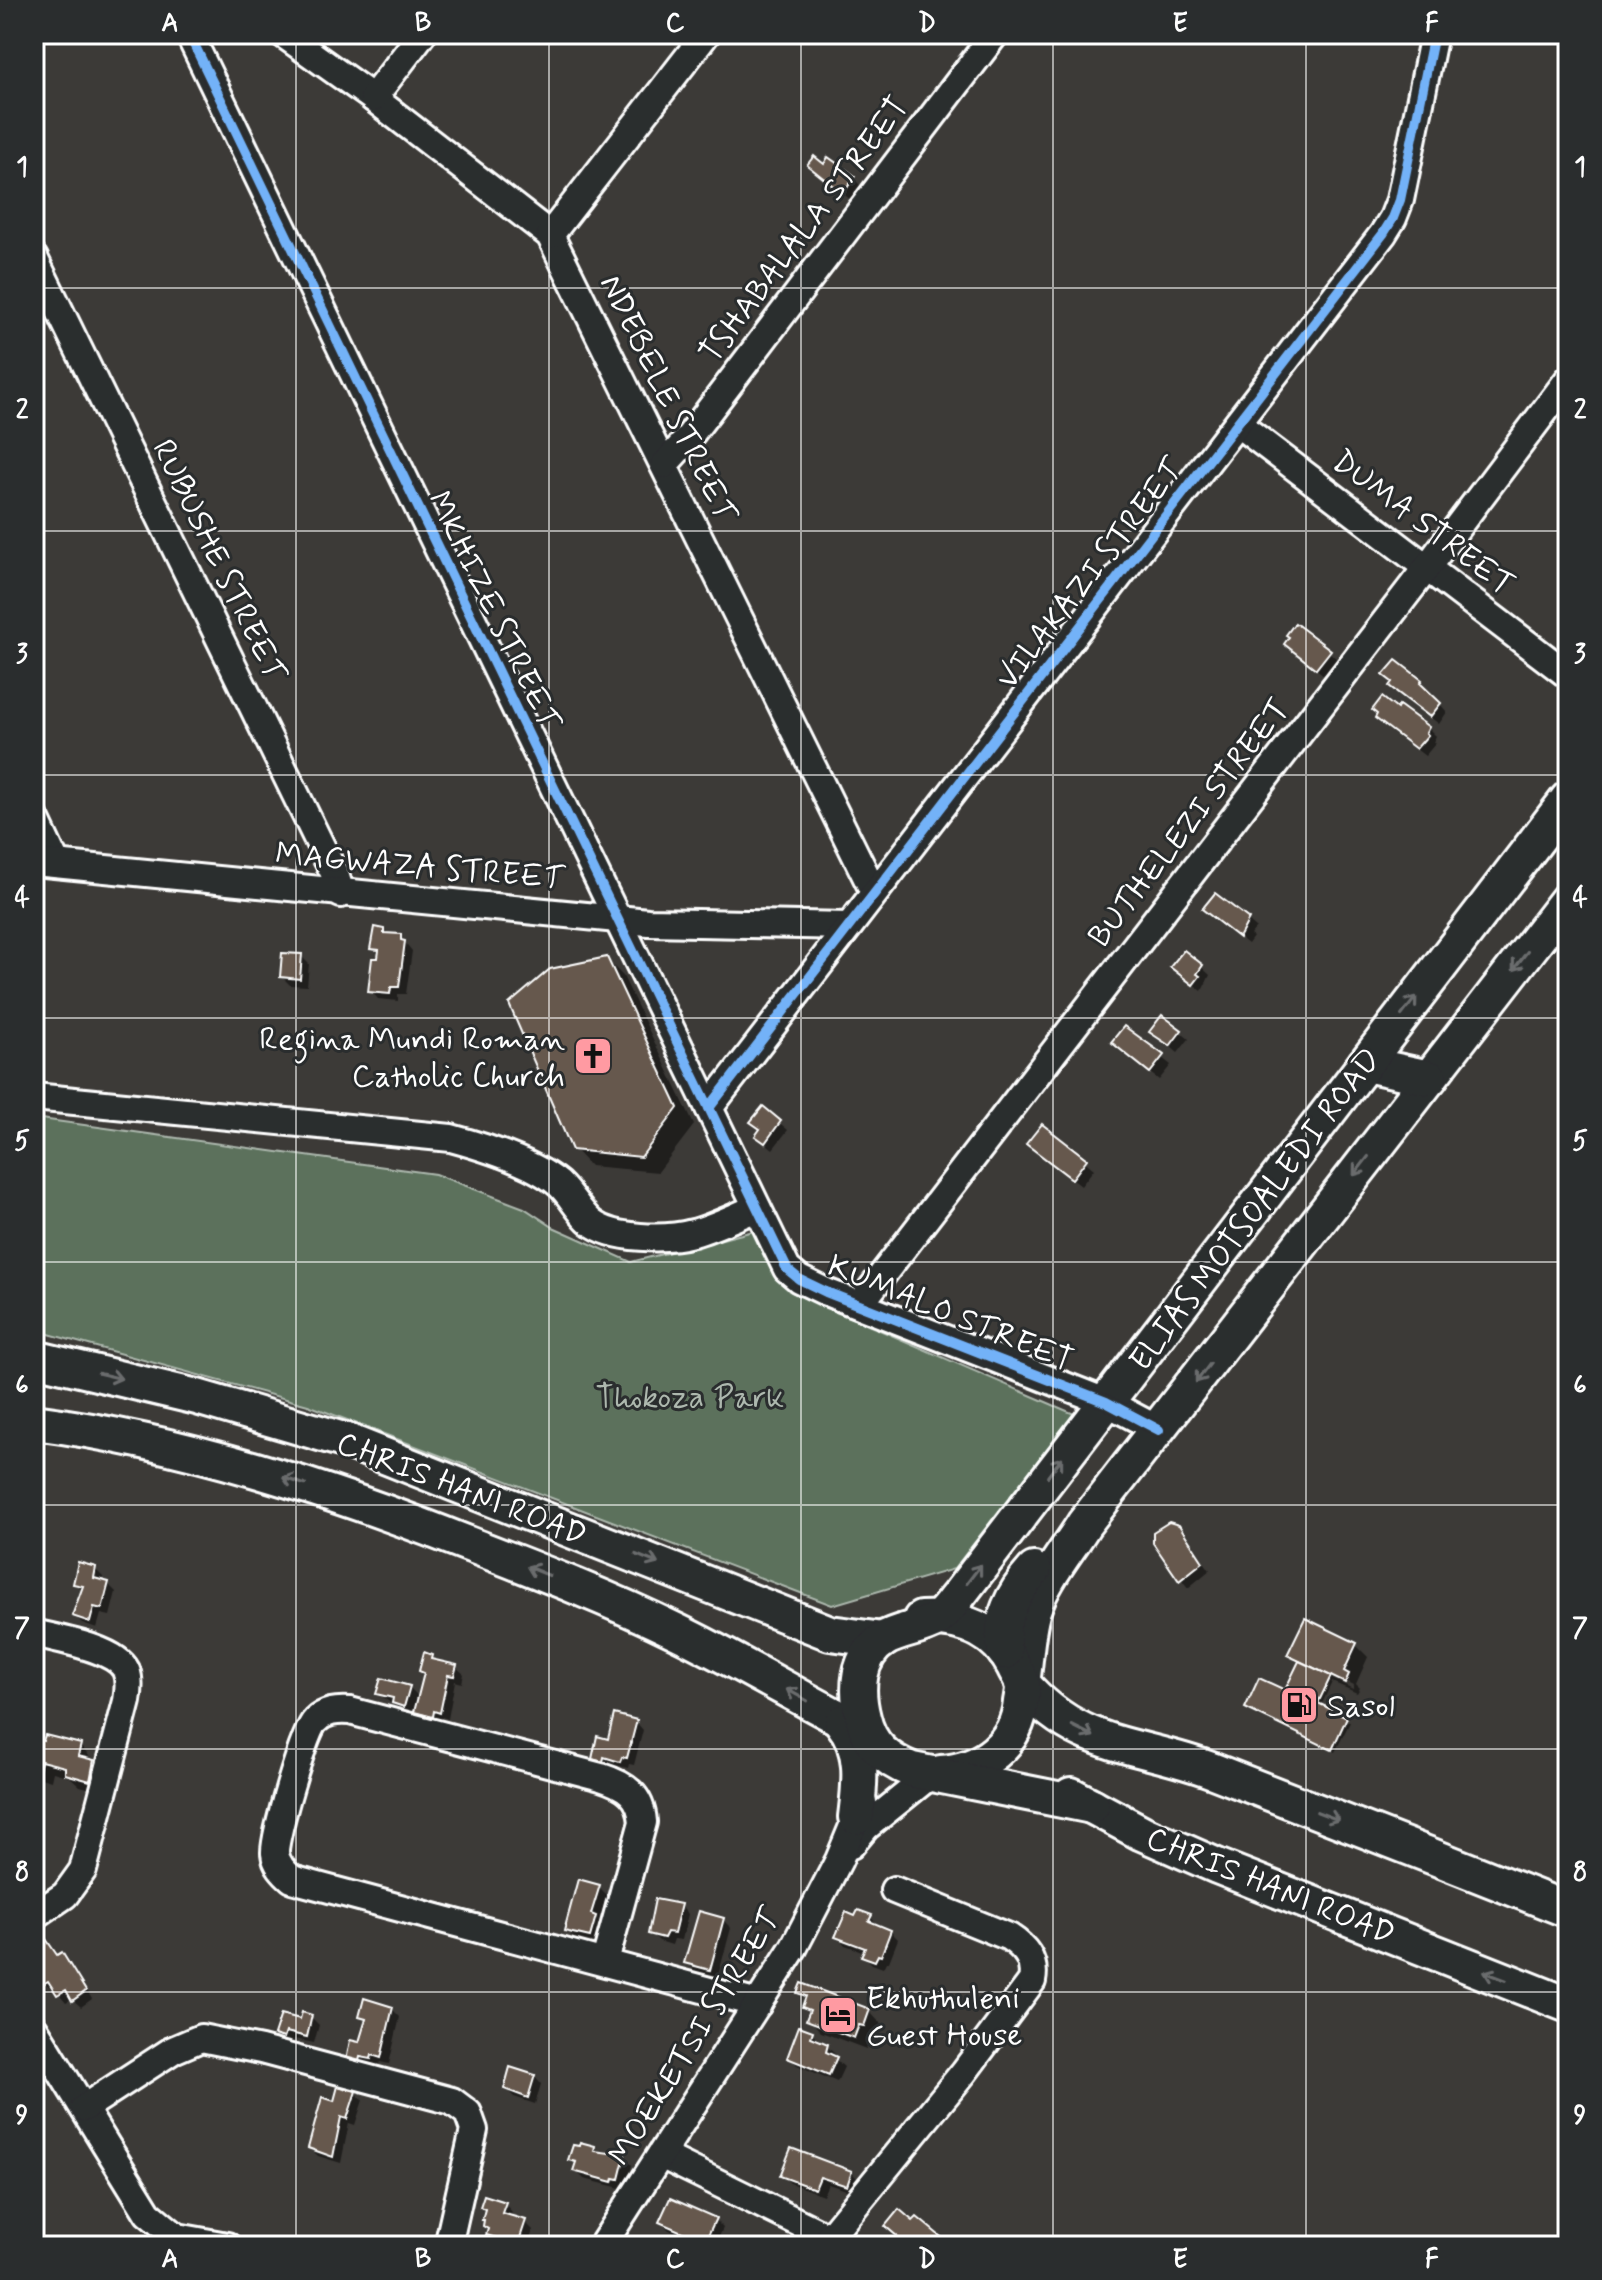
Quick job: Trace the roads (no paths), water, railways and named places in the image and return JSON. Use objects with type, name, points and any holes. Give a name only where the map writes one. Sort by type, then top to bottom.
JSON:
[{"type":"main road","name":"ELIAS MOTSOALEDI ROAD","points":[[939,1618],[1568,799]]},
{"type":"main road","name":"ELIAS MOTSOALEDI ROAD","points":[[1022,1683],[1034,1608],[1043,1588],[1084,1524],[1568,899]]},
{"type":"main road","points":[[1365,1064],[1430,1078]]},
{"type":"main road","name":"CHRIS HANI ROAD","points":[[34,1358],[197,1397],[347,1441],[830,1633],[883,1640]]},
{"type":"main road","name":"CHRIS HANI ROAD","points":[[34,1422],[91,1430],[199,1453],[346,1498],[623,1606],[736,1662],[835,1716],[873,1742]]},
{"type":"main road","name":"ELIAS MOTSOALEDI ROAD","points":[[1005,1652],[1002,1630],[1007,1613],[1024,1581],[1084,1524]]},
{"type":"main road","points":[[786,1615],[844,1622],[939,1618],[978,1628],[1005,1652],[1022,1683],[1040,1703],[1086,1734],[1207,1768],[1568,1910]]},
{"type":"main road","points":[[939,1618],[883,1640],[863,1667],[857,1684],[858,1699],[873,1742],[897,1764],[1092,1806]]},
{"type":"main road","points":[[933,1773],[974,1765],[1000,1749],[1019,1719],[1022,1683]]},
{"type":"main road","points":[[835,1716],[853,1738],[858,1756],[860,1772],[856,1817]]},
{"type":"main road","name":"CHRIS HANI ROAD","points":[[974,1765],[1068,1794],[1142,1833],[1217,1866],[1568,2005]]},
{"type":"street","name":"MKHIZE STREET","points":[[189,34],[757,1208]]},
{"type":"street","name":"NDEBELE STREET","points":[[283,34],[373,98],[550,235],[874,892]]},
{"type":"street","points":[[373,98],[422,34]]},
{"type":"street","points":[[550,235],[706,34]]},
{"type":"street","name":"TSHABALALA STREET","points":[[664,465],[685,442],[995,34]]},
{"type":"street","name":"VILAKAZI STREET","points":[[709,1108],[1238,424],[1393,218],[1403,187],[1434,34]]},
{"type":"street","name":"RUBUSHE STREET","points":[[34,258],[336,877],[341,894]]},
{"type":"street","name":"BUTHELEZI STREET","points":[[860,1304],[1568,380]]},
{"type":"street","name":"DUMA STREET","points":[[1238,424],[1568,675]]},
{"type":"street","points":[[34,816],[45,863]]},
{"type":"street","name":"MAGWAZA STREET","points":[[45,863],[648,922],[849,926]]},
{"type":"street","points":[[34,1097],[451,1138],[486,1148],[526,1165],[558,1184],[591,1222],[610,1232],[630,1236],[664,1238],[693,1233],[757,1208]]},
{"type":"street","name":"KUMALO STREET","points":[[757,1208],[787,1269],[811,1285],[1106,1402],[1159,1430]]},
{"type":"street","points":[[34,1633],[109,1654],[124,1666],[129,1684],[83,1870],[65,1895],[34,1916]]},
{"type":"street","points":[[605,1961],[643,1822],[640,1804],[631,1791],[601,1777],[350,1711],[331,1711],[313,1723],[303,1741],[275,1849],[278,1862],[288,1875],[306,1883],[758,2004]]},
{"type":"street","name":"MOEKETSI STREET","points":[[602,2246],[794,1947],[839,1860],[873,1778],[873,1742]]},
{"type":"street","name":"MOEKETSI STREET","points":[[839,1860],[866,1827],[933,1773]]},
{"type":"street","points":[[661,2155],[825,2242],[1029,1989],[1034,1970],[1023,1946],[1009,1937],[894,1890]]},
{"type":"street","points":[[34,2028],[137,2199],[155,2221],[177,2237],[227,2246]]},
{"type":"street","points":[[84,2108],[173,2050],[201,2038],[261,2050],[452,2101],[468,2113],[474,2130],[448,2246]]},
{"type":"place","name":"Regina Mundi Roman Catholic Church","points":[[593,1056]]},
{"type":"place","name":"Sasol","points":[[1299,1705]]},
{"type":"place","name":"Ekhuthuleni Guest House","points":[[838,2015]]},
{"type":"park label","name":"Thokoza Park","points":[[690,1396]]}]
